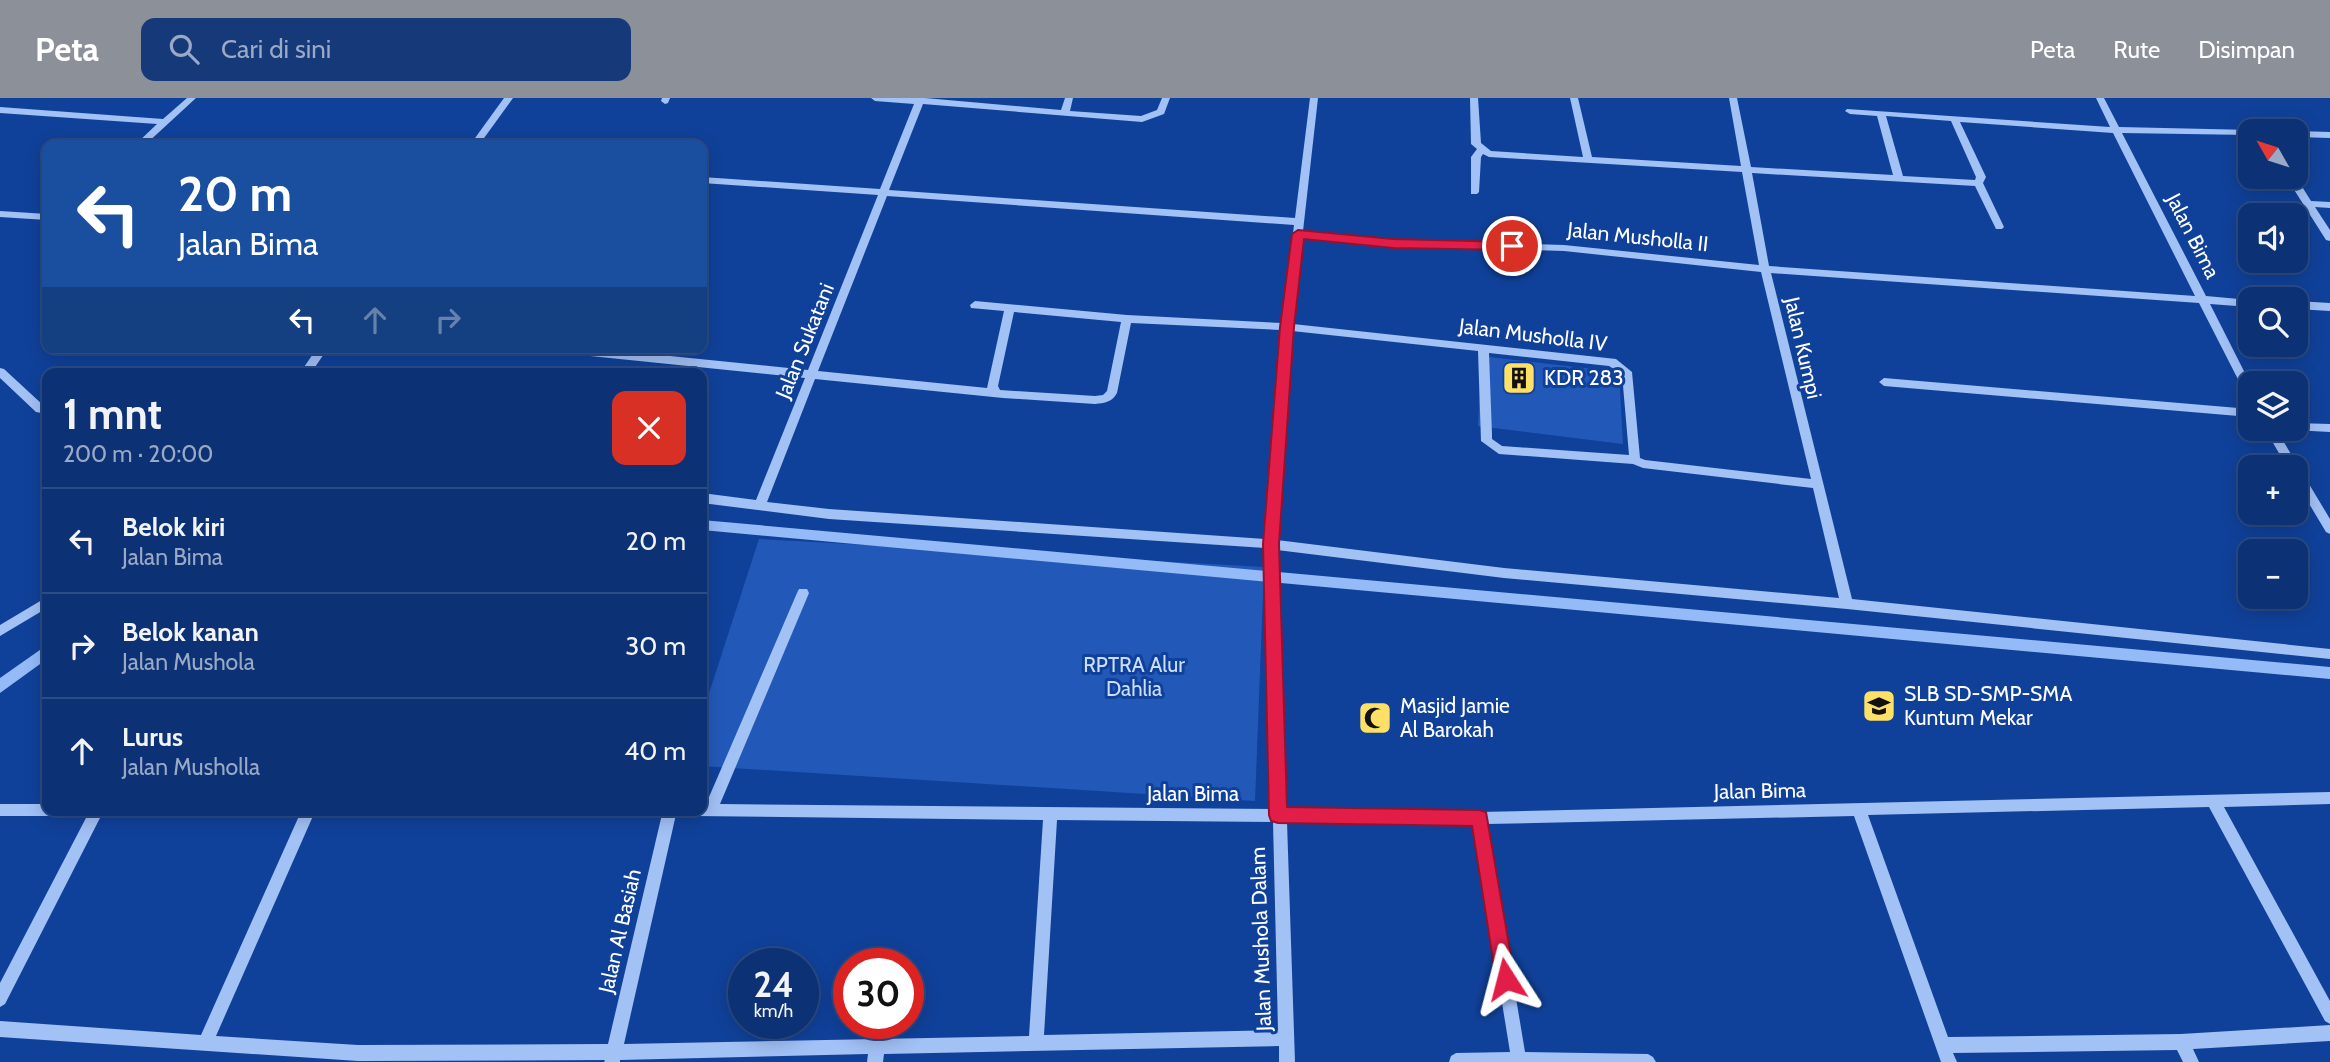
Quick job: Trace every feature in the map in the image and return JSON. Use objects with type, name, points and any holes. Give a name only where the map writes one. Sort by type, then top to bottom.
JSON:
[{"type":"street","points":[[146,140],[192,98]]},
{"type":"street","points":[[478,140],[509,98]]},
{"type":"street","points":[[876,98],[1149,118],[1161,113],[1166,98]]},
{"type":"street","points":[[1065,113],[1069,98]]},
{"type":"street","points":[[1278,815],[1271,544],[1287,327],[1314,98]]},
{"type":"street","points":[[1474,98],[1476,144],[1489,154],[1978,183]]},
{"type":"street","points":[[1574,98],[1588,159]]},
{"type":"street","name":"Jalan Kumpi","points":[[1733,98],[1765,269],[1847,604]]},
{"type":"street","name":"Jalan Bima","points":[[2100,98],[2239,371]]},
{"type":"street","name":"Jalan Sukatani","points":[[760,505],[920,100]]},
{"type":"street","points":[[0,110],[163,122]]},
{"type":"street","points":[[1850,111],[2115,130],[2238,132]]},
{"type":"street","points":[[1881,114],[1899,178]]},
{"type":"street","points":[[1955,120],[1981,177],[1978,183]]},
{"type":"street","points":[[2308,134],[2330,135]]},
{"type":"street","points":[[1474,192],[1476,157],[1481,150]]},
{"type":"street","points":[[707,180],[1300,222]]},
{"type":"street","points":[[1978,183],[1999,227]]},
{"type":"street","points":[[2299,189],[2330,238]]},
{"type":"street","points":[[2309,204],[2330,205]]},
{"type":"street","points":[[0,214],[42,217]]},
{"type":"street","name":"Jalan Musholla II","points":[[1298,234],[1393,243],[1564,248],[1765,269],[2238,302]]},
{"type":"street","name":"Jalan Musholla IV","points":[[975,305],[1127,319],[1287,327],[1612,362],[1627,372],[1635,460]]},
{"type":"street","points":[[2308,306],[2330,307]]},
{"type":"street","points":[[996,392],[992,387],[1010,307]]},
{"type":"street","points":[[631,354],[812,375],[1105,399],[1112,393],[1127,319]]},
{"type":"street","points":[[1483,348],[1486,435],[1491,446],[1499,450],[1635,460],[1643,464],[1816,484]]},
{"type":"street","points":[[0,372],[42,409]]},
{"type":"street","points":[[1884,382],[2238,412]]},
{"type":"street","points":[[2308,427],[2330,428]]},
{"type":"street","points":[[2308,492],[2330,529]]},
{"type":"street","points":[[707,499],[870,517],[1271,544],[1504,573],[1847,604],[2330,654]]},
{"type":"street","points":[[707,801],[803,593]]},
{"type":"street","points":[[0,631],[42,605]]},
{"type":"street","name":"Jalan Bima","points":[[707,810],[1479,818],[2330,798]]},
{"type":"street","points":[[2213,801],[2330,1016]]},
{"type":"street","points":[[0,810],[42,810]]},
{"type":"street","points":[[1859,810],[1949,1062]]},
{"type":"street","points":[[1035,1043],[1050,814]]},
{"type":"street","name":"Jalan Mushola Dalam","points":[[1278,815],[1287,1062]]},
{"type":"street","points":[[0,999],[94,816]]},
{"type":"street","points":[[205,1042],[306,816]]},
{"type":"street","name":"Jalan Al Basiah","points":[[613,1057],[669,816]]},
{"type":"street","points":[[1479,818],[1519,1059]]},
{"type":"street","points":[[0,1028],[205,1042],[356,1058],[876,1054],[1035,1043],[1286,1038]]},
{"type":"street","points":[[1942,1045],[2181,1042],[2330,1033]]},
{"type":"street","points":[[2181,1042],[2191,1062]]},
{"type":"street","points":[[1456,1061],[1519,1059],[1648,1062]]},
{"type":"green space","points":[[1481,356],[1619,372],[1623,444],[1478,426]]},
{"type":"green space","name":"RPTRA Alur Dahlia","points":[[759,539],[1264,567],[1255,801],[707,766],[707,700]]},
{"type":"waterway","points":[[707,525],[2330,673]]},
{"type":"waterway","points":[[0,687],[42,655]]},
{"type":"place","name":"KDR 283","points":[[1519,378]]},
{"type":"place","name":"SLB SD-SMP-SMA Kuntum Mekar","points":[[1879,706]]},
{"type":"place","name":"Masjid Jamie Al Barokah","points":[[1375,718]]},
{"type":"route","points":[[1506,979],[1479,818],[1278,815],[1271,544],[1287,327],[1298,234],[1393,243],[1512,246]]}]
